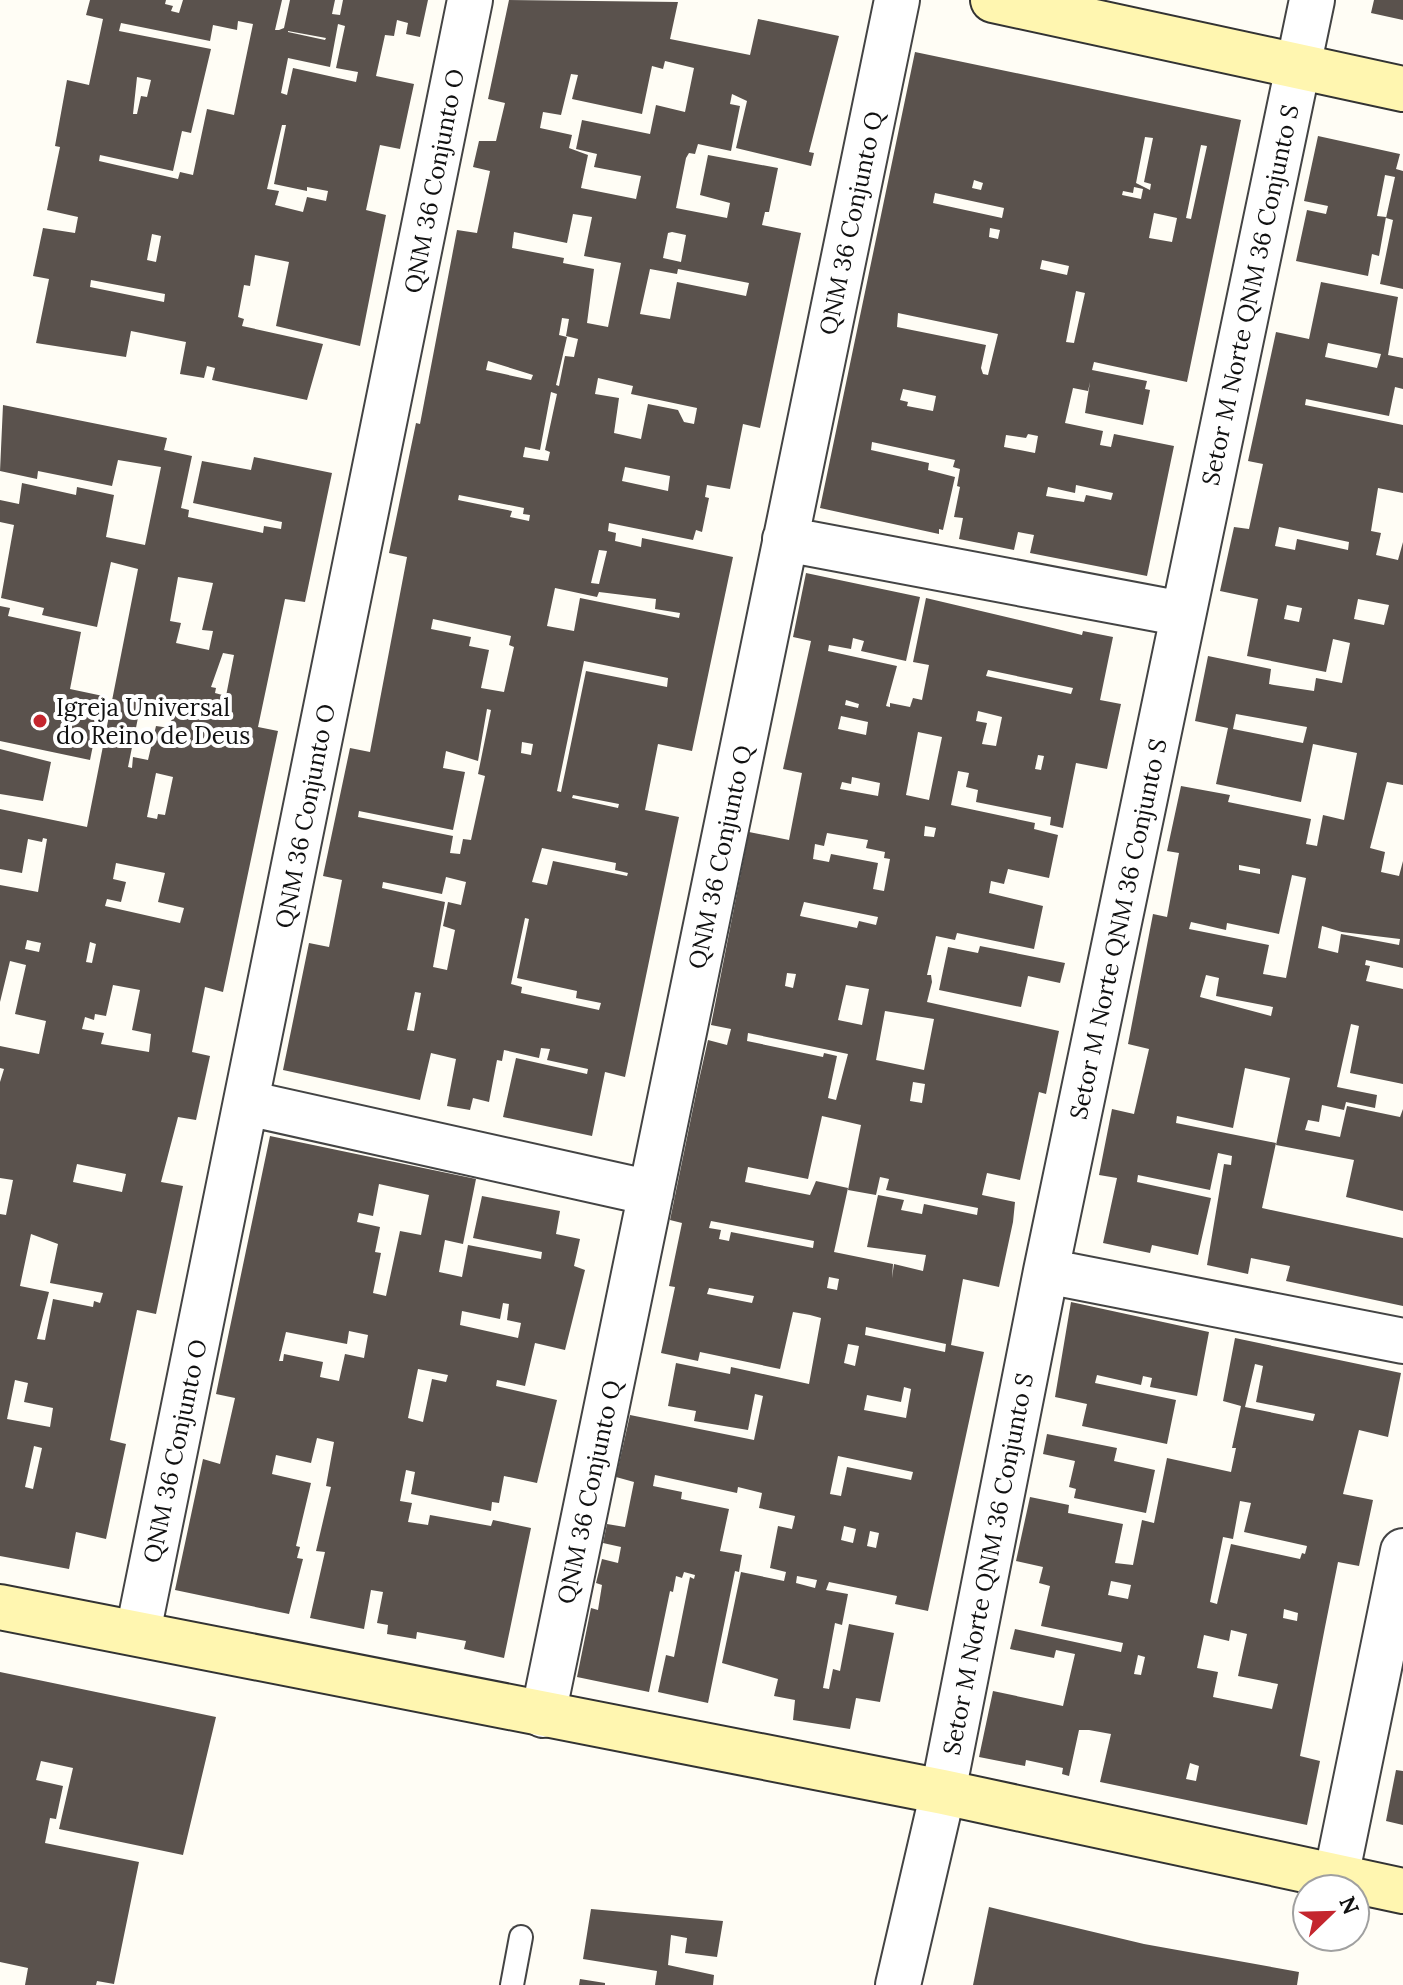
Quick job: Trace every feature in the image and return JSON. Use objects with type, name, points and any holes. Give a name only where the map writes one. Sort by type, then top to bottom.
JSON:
[{"type":"street","name":"QNM 36 Conjunto O","points":[[138,1632],[470,0]]},
{"type":"street","name":"QNM 36 Conjunto Q","points":[[543,1715],[897,0]]},
{"type":"street","points":[[993,0],[1403,89]]},
{"type":"street","name":"Setor M Norte QNM 36 Conjunto S","points":[[898,1985],[943,1792],[1046,1271],[1312,0]]},
{"type":"street","points":[[785,539],[1183,614]]},
{"type":"street","points":[[247,1103],[651,1193]]},
{"type":"street","points":[[1046,1271],[1403,1341]]},
{"type":"street","points":[[1337,1873],[1403,1551]]},
{"type":"street","points":[[0,1607],[943,1792],[1318,1873]]},
{"type":"street","points":[[1371,1884],[1403,1891]]},
{"type":"lane","points":[[512,1985],[521,1937]]},
{"type":"building","points":[[90,0],[166,0],[165,4],[173,6],[171,11],[179,13],[183,0],[282,0],[275,30],[279,30],[284,28],[290,0],[335,0],[332,14],[340,15],[343,0],[428,0],[420,37],[406,34],[408,23],[397,20],[394,36],[385,35],[376,76],[414,84],[400,149],[380,145],[366,210],[386,215],[360,346],[276,326],[289,262],[255,255],[250,286],[244,285],[238,317],[244,319],[242,326],[323,344],[307,400],[212,380],[215,368],[207,366],[204,378],[180,374],[186,342],[131,331],[126,357],[36,343],[49,279],[33,276],[43,228],[75,233],[78,217],[47,210],[60,147],[55,146],[67,80],[89,85],[103,19],[86,15]],"holes":[[[238,21],[253,24],[234,115],[207,109],[193,175],[180,172],[178,179],[99,161],[100,155],[173,171],[182,131],[191,133],[211,49],[119,31],[121,23],[210,41],[213,25],[237,30]],[[338,24],[345,26],[336,68],[358,72],[356,82],[293,68],[287,95],[281,93],[288,58],[330,67]],[[288,31],[326,38],[325,40]],[[137,77],[151,80],[147,97],[141,96],[137,114],[133,114]],[[282,125],[286,125],[274,184],[307,191],[307,187],[328,191],[326,201],[307,197],[303,212],[275,205],[279,191],[267,189]],[[152,234],[161,236],[156,262],[147,260]],[[91,280],[165,294],[164,302],[90,287]]]},
{"type":"building","points":[[509,0],[678,2],[670,39],[750,55],[758,19],[839,36],[809,152],[814,153],[811,166],[736,148],[747,101],[732,94],[730,104],[740,106],[731,151],[698,144],[695,154],[689,153],[686,158],[676,208],[727,218],[730,203],[700,195],[708,155],[778,168],[769,212],[765,212],[762,225],[801,233],[760,428],[743,424],[730,489],[707,485],[705,497],[709,498],[702,532],[696,530],[693,540],[609,523],[608,531],[616,533],[615,541],[641,547],[642,538],[733,557],[692,751],[658,744],[645,810],[679,817],[625,1077],[605,1072],[592,1136],[503,1117],[516,1058],[587,1074],[588,1069],[547,1060],[550,1049],[541,1048],[539,1058],[504,1050],[502,1061],[497,1060],[489,1102],[473,1098],[470,1110],[447,1106],[456,1059],[431,1053],[420,1100],[283,1070],[309,943],[329,947],[342,880],[323,876],[350,748],[370,752],[407,557],[389,553],[416,423],[420,424],[457,230],[477,233],[490,171],[473,167],[479,141],[496,141],[505,103],[488,99]],"holes":[[[665,61],[694,68],[685,112],[656,105],[650,134],[582,120],[576,149],[597,154],[594,167],[641,176],[636,199],[581,188],[588,155],[569,148],[572,135],[540,128],[543,112],[561,115],[571,74],[578,75],[572,99],[642,114],[652,66],[663,69]],[[573,214],[592,217],[584,256],[621,263],[608,327],[587,323],[594,269],[563,263],[564,258],[512,248],[514,232],[567,243]],[[668,233],[686,235],[681,262],[663,258]],[[650,269],[677,274],[678,269],[749,283],[746,296],[677,282],[670,319],[640,314]],[[562,318],[569,319],[566,336],[578,339],[574,357],[565,356],[559,386],[556,385],[567,337],[559,335]],[[488,361],[533,375],[531,380],[486,370]],[[598,378],[633,386],[631,394],[697,408],[694,424],[684,422],[678,410],[648,404],[641,439],[614,433],[619,398],[595,394]],[[551,392],[557,394],[545,450],[550,452],[548,461],[523,457],[525,447],[540,450]],[[625,467],[670,476],[668,491],[622,481]],[[459,495],[524,508],[523,514],[530,515],[529,521],[510,517],[512,511],[458,500]],[[599,550],[607,551],[599,584],[591,583]],[[555,588],[597,597],[599,592],[656,599],[655,609],[680,613],[679,618],[580,598],[574,631],[547,626]],[[433,619],[511,636],[509,645],[514,647],[504,692],[481,688],[489,650],[469,646],[471,637],[431,629]],[[584,661],[668,678],[667,687],[586,671],[561,792],[557,791]],[[487,709],[491,710],[478,774],[485,776],[471,840],[463,839],[460,854],[450,853],[453,836],[358,817],[359,811],[453,830],[465,772],[443,768],[446,751],[478,761]],[[522,742],[533,744],[531,755],[521,753]],[[573,795],[619,804],[618,808],[572,798]],[[542,848],[616,863],[615,870],[628,873],[627,876],[553,861],[547,885],[532,882]],[[446,877],[466,882],[461,905],[448,902],[443,926],[455,930],[447,970],[433,967],[445,902],[382,888],[383,882],[442,894]],[[525,918],[529,919],[517,978],[577,991],[576,998],[601,1003],[599,1010],[521,993],[522,987],[511,984]],[[415,992],[421,993],[414,1031],[407,1030]]]},
{"type":"building","points":[[1374,0],[1403,0],[1403,20],[1371,13]]},
{"type":"building","points":[[915,52],[1241,120],[1187,382],[1094,362],[1092,370],[1147,381],[1145,389],[1150,390],[1143,425],[1085,413],[1090,382],[1088,391],[1073,388],[1065,423],[1103,431],[1100,445],[1111,447],[1114,434],[1174,446],[1147,576],[1030,553],[1034,535],[1018,532],[1014,550],[959,539],[963,518],[954,517],[960,487],[957,486],[960,469],[953,467],[955,460],[872,442],[871,450],[929,463],[928,470],[955,477],[943,530],[939,529],[939,534],[820,508]],"holes":[[[1145,137],[1153,138],[1144,182],[1151,184],[1150,190],[1136,183]],[[1201,145],[1207,146],[1191,219],[1186,218]],[[974,180],[983,183],[981,190],[972,188]],[[1134,187],[1143,189],[1141,199],[1122,195],[1123,191],[1133,193]],[[935,193],[1004,208],[1002,218],[933,203]],[[1154,213],[1177,218],[1172,242],[1149,238]],[[990,228],[1000,230],[998,239],[989,237]],[[1042,260],[1069,266],[1067,275],[1040,269]],[[1076,291],[1085,293],[1074,343],[1066,342]],[[898,313],[998,334],[988,375],[983,374],[981,368],[986,345],[897,327]],[[903,389],[936,396],[933,411],[907,406],[908,402],[900,400]],[[1006,435],[1038,436],[1035,453],[1004,447]],[[1076,485],[1113,493],[1111,500],[1086,495],[1084,502],[1046,496],[1048,487],[1075,493]]]},
{"type":"building","points":[[1318,136],[1400,154],[1396,169],[1403,171],[1403,289],[1380,284],[1393,220],[1386,218],[1395,177],[1385,175],[1377,216],[1386,217],[1379,256],[1372,254],[1368,276],[1296,261],[1307,210],[1326,214],[1328,206],[1304,201]]},
{"type":"building","points":[[1321,282],[1398,297],[1388,355],[1403,358],[1403,389],[1395,387],[1389,416],[1306,399],[1305,405],[1403,425],[1403,493],[1378,488],[1371,531],[1381,533],[1376,555],[1398,560],[1403,542],[1403,785],[1387,782],[1370,848],[1385,852],[1381,872],[1399,876],[1403,861],[1403,968],[1366,960],[1365,965],[1370,966],[1366,981],[1403,989],[1403,1084],[1350,1073],[1359,1026],[1351,1024],[1337,1087],[1377,1095],[1375,1108],[1346,1102],[1344,1110],[1322,1105],[1319,1122],[1308,1120],[1305,1130],[1340,1137],[1347,1106],[1400,1117],[1403,1109],[1403,1211],[1346,1197],[1354,1160],[1276,1145],[1290,1078],[1245,1068],[1233,1128],[1177,1116],[1176,1123],[1276,1143],[1262,1208],[1403,1238],[1403,1306],[1286,1281],[1290,1266],[1251,1258],[1248,1274],[1207,1265],[1224,1164],[1231,1165],[1232,1156],[1218,1153],[1210,1190],[1138,1175],[1137,1182],[1211,1198],[1198,1255],[1152,1245],[1150,1253],[1103,1243],[1117,1178],[1099,1175],[1112,1109],[1134,1114],[1149,1049],[1128,1044],[1153,914],[1167,917],[1179,853],[1167,851],[1181,786],[1230,795],[1228,802],[1311,819],[1306,844],[1317,846],[1323,815],[1344,820],[1357,753],[1313,744],[1301,802],[1216,784],[1228,728],[1195,721],[1208,656],[1271,669],[1269,684],[1314,691],[1316,678],[1342,683],[1350,643],[1333,639],[1326,672],[1247,656],[1258,599],[1220,591],[1234,527],[1249,529],[1263,464],[1248,461],[1276,332],[1309,339]],"holes":[[[1328,343],[1381,354],[1377,368],[1325,357]],[[1279,527],[1349,542],[1348,550],[1297,539],[1295,550],[1275,546]],[[1358,599],[1389,605],[1384,625],[1354,619]],[[1287,605],[1302,608],[1299,622],[1284,619]],[[1236,714],[1307,727],[1303,743],[1233,729]],[[1239,865],[1260,869],[1260,874],[1239,870]],[[1292,875],[1306,878],[1286,978],[1263,974],[1269,945],[1189,929],[1191,922],[1226,930],[1227,923],[1279,934]],[[1322,926],[1342,932],[1400,939],[1399,945],[1341,934],[1338,953],[1318,948]],[[1206,975],[1219,978],[1216,996],[1273,1007],[1271,1016],[1200,997]]]},
{"type":"building","points":[[3,405],[167,438],[164,450],[192,456],[181,508],[189,510],[188,517],[263,533],[264,526],[281,529],[282,522],[193,503],[202,461],[251,470],[254,457],[332,473],[305,602],[285,599],[258,727],[278,731],[223,992],[205,987],[192,1052],[210,1056],[196,1120],[178,1117],[161,1182],[183,1186],[156,1314],[137,1310],[110,1440],[126,1444],[106,1539],[76,1532],[69,1569],[0,1556],[0,1214],[6,1215],[13,1180],[0,1178],[0,1082],[4,1069],[0,1068],[0,1046],[39,1054],[46,1021],[15,1014],[26,965],[10,961],[0,1002],[0,885],[38,892],[47,839],[43,838],[42,842],[28,839],[22,873],[0,869],[0,809],[87,827],[138,569],[111,562],[97,627],[42,615],[44,608],[1,598],[14,525],[0,522],[0,500],[19,504],[22,483],[76,495],[77,487],[114,495],[106,537],[145,545],[161,467],[118,460],[112,486],[38,471],[37,479],[0,471]],"holes":[[[178,577],[213,583],[202,630],[213,631],[209,650],[176,643],[181,623],[170,621]],[[223,653],[234,655],[226,696],[215,693],[216,688],[211,687]],[[141,703],[173,711],[170,728],[156,726],[148,760],[133,757],[132,768],[128,767]],[[156,773],[173,777],[165,815],[158,814],[157,819],[147,817]],[[116,863],[165,873],[158,902],[184,908],[180,923],[105,906],[107,899],[121,902],[126,882],[113,879]],[[27,940],[41,943],[39,952],[25,949]],[[90,942],[96,944],[92,963],[86,962]],[[113,985],[140,990],[132,1030],[151,1034],[149,1052],[101,1044],[104,1033],[82,1029],[85,1017],[94,1020],[95,1014],[106,1016]],[[77,1164],[126,1174],[122,1192],[73,1182]],[[31,1234],[58,1244],[50,1283],[103,1293],[100,1303],[94,1301],[93,1307],[53,1299],[45,1340],[37,1339],[49,1292],[20,1286]],[[15,1380],[28,1383],[24,1402],[53,1408],[50,1427],[7,1419]],[[34,1446],[42,1448],[33,1489],[25,1487]]]},
{"type":"building","points":[[806,573],[920,597],[906,661],[861,651],[864,641],[853,638],[851,649],[829,645],[828,651],[897,666],[886,706],[890,707],[890,703],[910,707],[913,698],[922,700],[929,665],[913,662],[926,598],[1082,635],[1083,631],[1113,637],[1100,700],[1121,704],[1107,769],[1076,763],[1063,828],[1050,825],[1051,817],[976,802],[978,790],[966,787],[969,773],[958,771],[951,805],[1035,823],[1034,829],[1058,835],[1049,878],[1008,869],[1004,884],[991,881],[989,893],[1043,906],[1034,949],[957,933],[955,940],[936,936],[927,975],[931,975],[932,982],[927,1002],[1059,1031],[1046,1094],[1039,1092],[1020,1180],[987,1173],[982,1195],[1015,1202],[999,1287],[963,1279],[951,1345],[984,1352],[928,1611],[895,1604],[897,1596],[829,1582],[826,1590],[848,1594],[842,1625],[835,1623],[823,1688],[829,1689],[833,1669],[840,1671],[849,1624],[894,1633],[880,1702],[856,1698],[850,1729],[793,1720],[795,1700],[774,1696],[778,1679],[722,1663],[741,1572],[784,1581],[786,1572],[770,1568],[778,1526],[792,1529],[795,1516],[759,1508],[762,1493],[738,1487],[737,1493],[655,1475],[653,1486],[682,1492],[681,1499],[729,1509],[720,1551],[742,1555],[739,1572],[735,1571],[708,1703],[658,1692],[666,1655],[674,1657],[690,1577],[694,1579],[695,1575],[684,1572],[682,1578],[676,1576],[673,1592],[670,1591],[649,1692],[577,1677],[591,1608],[598,1610],[602,1585],[596,1583],[602,1559],[618,1563],[621,1547],[603,1543],[607,1524],[625,1527],[634,1482],[616,1477],[630,1415],[754,1440],[763,1396],[755,1394],[748,1430],[694,1421],[696,1411],[668,1406],[676,1363],[730,1374],[731,1367],[809,1384],[821,1318],[810,1315],[793,1312],[780,1369],[700,1352],[698,1361],[661,1353],[675,1287],[669,1286],[682,1223],[670,1220],[697,1089],[708,1040],[727,1045],[731,1029],[711,1025],[749,832],[789,840],[802,773],[783,769],[811,641],[793,637]],"holes":[[[988,670],[1073,688],[1071,694],[986,676]],[[846,700],[859,704],[858,708],[845,705]],[[978,711],[1002,717],[996,746],[982,744],[987,723],[976,721]],[[841,716],[868,722],[866,735],[838,729]],[[918,732],[942,737],[929,800],[906,795]],[[1038,755],[1044,756],[1041,770],[1035,769]],[[852,777],[880,783],[878,796],[840,789],[842,782],[851,784]],[[925,826],[936,828],[934,837],[924,836]],[[827,833],[868,840],[866,848],[885,852],[884,858],[890,859],[884,891],[873,889],[878,863],[831,854],[829,862],[813,859],[815,844],[824,846]],[[804,902],[878,917],[876,925],[859,921],[857,928],[800,916]],[[787,973],[796,974],[793,988],[785,986]],[[846,985],[869,989],[862,1025],[838,1020]],[[885,1011],[934,1019],[924,1070],[876,1060]],[[748,1033],[848,1054],[836,1100],[828,1098],[837,1056],[824,1053],[823,1057],[747,1041]],[[913,1082],[925,1084],[922,1103],[910,1101]],[[822,1116],[861,1125],[848,1190],[876,1195],[880,1177],[889,1179],[886,1190],[978,1208],[977,1215],[924,1204],[922,1214],[901,1210],[904,1200],[878,1195],[867,1247],[926,1255],[923,1271],[894,1264],[892,1278],[893,1264],[834,1252],[848,1188],[816,1181],[810,1195],[745,1182],[748,1167],[808,1179]],[[711,1221],[814,1241],[813,1248],[731,1232],[729,1241],[719,1239],[721,1230],[709,1228]],[[829,1277],[839,1279],[837,1290],[827,1288]],[[709,1288],[754,1296],[752,1303],[707,1294]],[[866,1327],[946,1344],[945,1352],[865,1335]],[[848,1344],[859,1346],[855,1366],[844,1363]],[[904,1387],[911,1389],[906,1418],[864,1410],[867,1395],[901,1402]],[[838,1456],[913,1472],[911,1480],[847,1467],[841,1496],[830,1494]],[[844,1526],[856,1529],[853,1543],[841,1540]],[[870,1531],[879,1533],[876,1548],[867,1546]],[[797,1576],[817,1580],[815,1588],[796,1583]]]},
{"type":"building","points":[[0,606],[10,608],[8,616],[81,632],[70,689],[103,696],[90,760],[0,741]]},
{"type":"building","points":[[0,749],[51,762],[43,801],[0,794]]},
{"type":"building","points":[[980,946],[1065,963],[1060,983],[1028,976],[1021,1007],[939,990],[948,947],[978,953]]},
{"type":"building","points":[[270,1136],[476,1179],[463,1244],[445,1240],[439,1272],[462,1277],[468,1245],[541,1259],[542,1252],[473,1238],[482,1196],[560,1211],[556,1234],[580,1239],[574,1266],[585,1270],[565,1350],[535,1343],[525,1386],[497,1380],[496,1386],[557,1400],[537,1483],[504,1476],[499,1503],[492,1502],[491,1511],[411,1494],[415,1472],[406,1470],[400,1501],[412,1503],[408,1522],[428,1525],[430,1515],[491,1526],[493,1520],[531,1528],[504,1658],[464,1649],[466,1641],[417,1632],[416,1639],[387,1634],[388,1625],[377,1623],[383,1592],[371,1590],[364,1629],[310,1618],[325,1552],[316,1551],[331,1487],[326,1486],[334,1442],[317,1438],[311,1463],[276,1455],[272,1474],[311,1483],[296,1546],[300,1547],[297,1558],[303,1559],[289,1614],[175,1590],[203,1459],[220,1464],[235,1398],[216,1394]],"holes":[[[379,1184],[429,1195],[421,1235],[400,1231],[386,1296],[373,1293],[381,1253],[375,1252],[380,1227],[357,1222],[359,1213],[373,1216]],[[503,1303],[509,1304],[507,1320],[521,1323],[518,1338],[460,1325],[462,1311],[500,1319]],[[349,1331],[368,1335],[364,1358],[345,1354],[339,1381],[320,1377],[323,1362],[284,1354],[283,1361],[279,1361],[286,1332],[347,1344]],[[418,1369],[448,1375],[446,1382],[432,1379],[423,1422],[408,1418]]]},
{"type":"building","points":[[1071,1302],[1209,1332],[1197,1396],[1150,1387],[1152,1378],[1143,1376],[1141,1385],[1097,1375],[1095,1383],[1176,1400],[1167,1444],[1082,1426],[1087,1404],[1055,1397]]},
{"type":"building","points":[[1235,1338],[1401,1373],[1388,1437],[1359,1430],[1343,1494],[1373,1500],[1359,1566],[1338,1562],[1300,1756],[1320,1761],[1307,1825],[1100,1782],[1111,1734],[1079,1730],[1069,1776],[1062,1774],[1063,1768],[1026,1760],[1025,1766],[979,1757],[993,1691],[1063,1706],[1075,1654],[1056,1650],[1054,1658],[1010,1649],[1015,1629],[1121,1652],[1123,1643],[1041,1626],[1050,1586],[1039,1583],[1043,1567],[1016,1561],[1030,1497],[1069,1505],[1068,1513],[1123,1524],[1115,1563],[1133,1565],[1142,1520],[1154,1523],[1167,1458],[1231,1472],[1236,1448],[1232,1448],[1241,1406],[1223,1401]],"holes":[[[1255,1364],[1263,1366],[1256,1402],[1315,1414],[1313,1421],[1245,1407]],[[1240,1501],[1251,1503],[1244,1532],[1307,1546],[1300,1559],[1231,1544],[1217,1604],[1210,1602],[1223,1537],[1233,1539]],[[1111,1581],[1131,1585],[1128,1599],[1108,1595]],[[1284,1609],[1298,1613],[1297,1621],[1283,1618]],[[1231,1630],[1247,1634],[1238,1676],[1278,1684],[1272,1709],[1213,1697],[1218,1672],[1197,1668],[1204,1635],[1229,1641]],[[1138,1655],[1145,1657],[1141,1675],[1134,1674]],[[1190,1763],[1199,1766],[1196,1781],[1186,1779]]]},
{"type":"building","points":[[1047,1434],[1117,1448],[1114,1461],[1155,1470],[1146,1513],[1074,1498],[1076,1489],[1069,1487],[1075,1461],[1043,1454]]},
{"type":"building","points":[[0,1672],[216,1717],[183,1855],[59,1829],[73,1768],[41,1761],[36,1780],[63,1786],[56,1819],[50,1818],[45,1843],[139,1862],[114,1984],[97,1981],[96,1985],[25,1985],[28,1968],[0,1962]]},
{"type":"building","points":[[1396,1770],[1403,1771],[1403,1825],[1386,1821]]},
{"type":"building","points":[[989,1907],[1144,1944],[1299,1972],[1297,1985],[973,1985]]},
{"type":"building","points":[[591,1909],[723,1921],[717,1957],[685,1953],[687,1938],[671,1935],[668,1965],[714,1975],[713,1985],[655,1985],[657,1971],[583,1959]]},
{"type":"building","points":[[580,1979],[605,1983],[605,1985],[579,1985]]},
{"type":"place","name":"Igreja Universal do Reino de Deus","points":[[40,721]]}]
